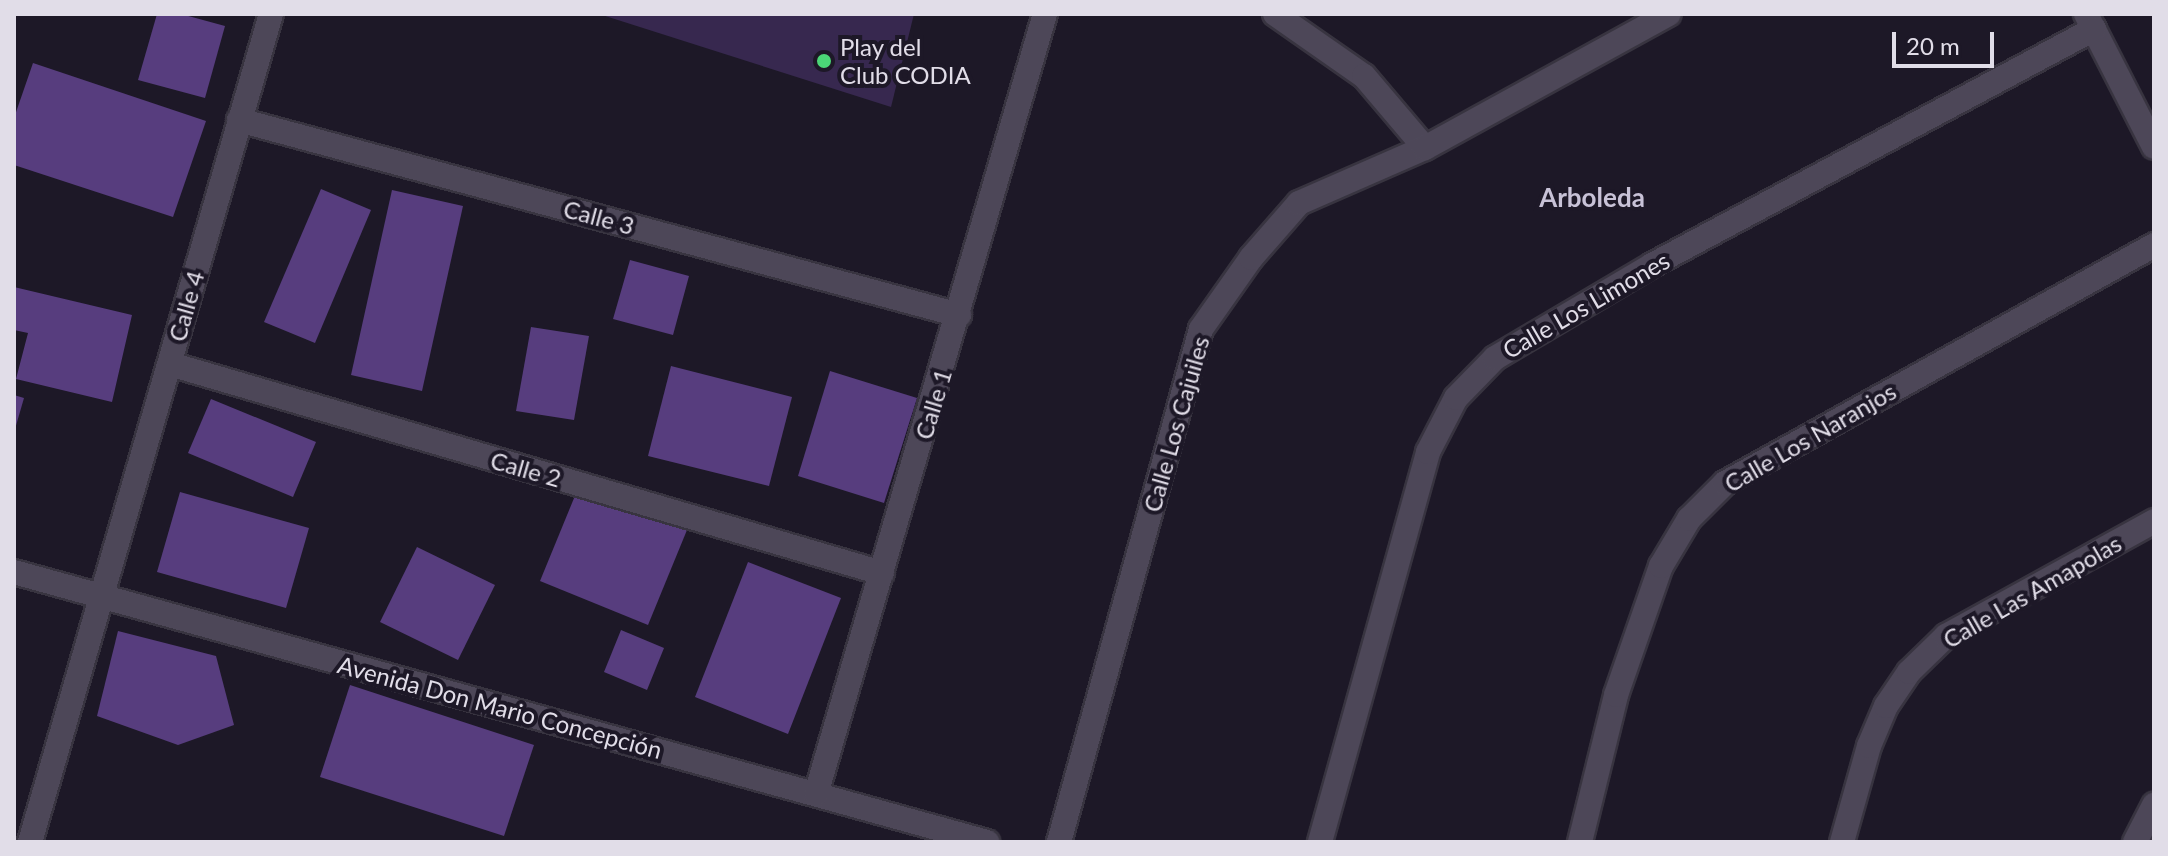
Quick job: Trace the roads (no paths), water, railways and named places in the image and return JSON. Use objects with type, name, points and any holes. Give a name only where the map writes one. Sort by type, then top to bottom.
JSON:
[{"type":"street","name":"Calle 4","points":[[30,842],[104,599],[271,14]]},
{"type":"street","name":"Calle 1","points":[[816,794],[1045,14]]},
{"type":"street","name":"Calle Los Cajuiles","points":[[1059,842],[1201,329],[1299,203],[1425,148],[1669,14]]},
{"type":"street","points":[[1288,17],[1364,76],[1425,148]]},
{"type":"street","points":[[2090,22],[2154,147]]},
{"type":"street","name":"Calle Los Limones","points":[[1320,842],[1428,452],[1456,398],[1495,358],[1652,265],[2090,22]]},
{"type":"street","name":"Calle 3","points":[[239,120],[959,315]]},
{"type":"street","name":"Calle Los Naranjos","points":[[1580,842],[1616,695],[1661,566],[1689,519],[1725,483],[2154,245]]},
{"type":"street","name":"Calle 2","points":[[170,364],[882,573]]},
{"type":"street","name":"Calle Las Amapolas","points":[[1842,842],[1869,746],[1886,706],[1909,672],[1946,636],[2154,521]]},
{"type":"street","name":"Avenida Don Mario Concepción","points":[[14,572],[987,842]]},
{"type":"street","points":[[2135,842],[2154,805]]},
{"type":"place","name":"Play del Club CODIA","points":[[824,61]]},
{"type":"district","name":"Arboleda","points":[[1592,198]]}]
